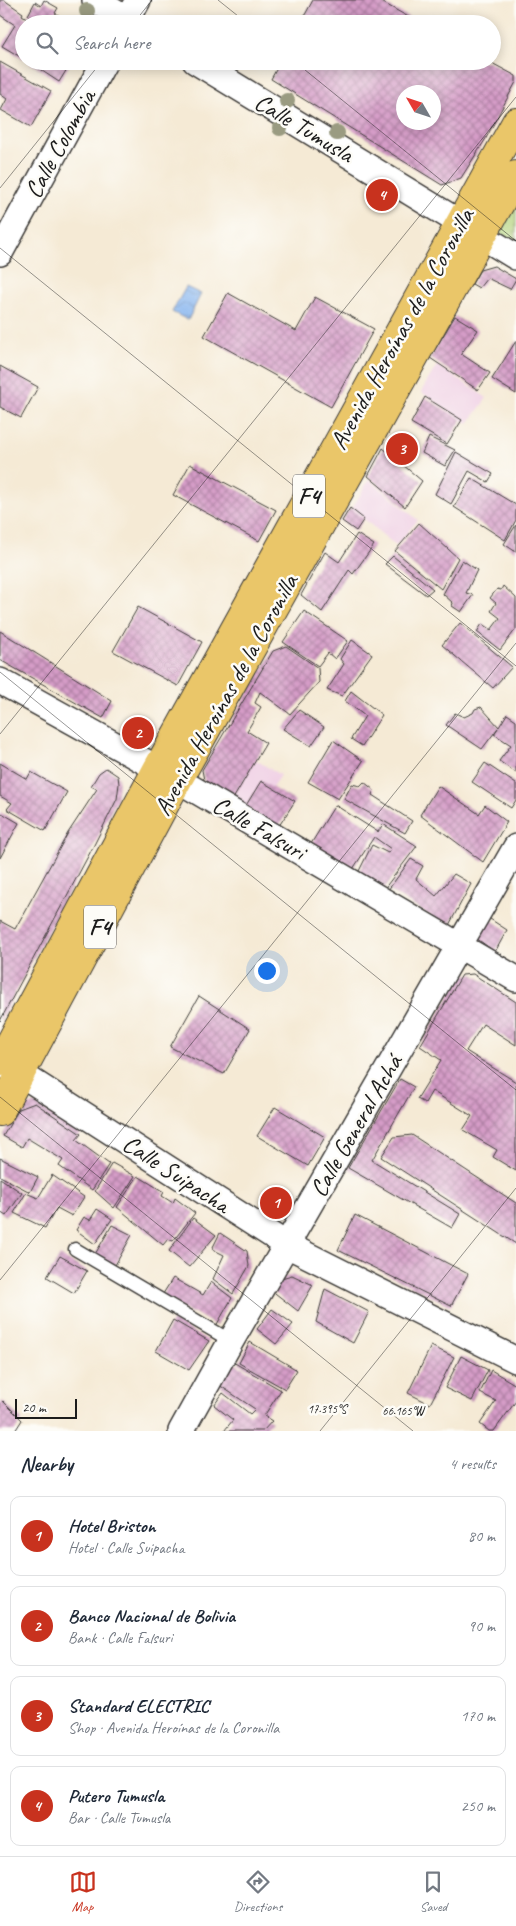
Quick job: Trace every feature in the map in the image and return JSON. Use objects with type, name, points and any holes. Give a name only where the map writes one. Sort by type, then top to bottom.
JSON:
[{"type":"main road","name":"Avenida Heroínas de la Coronilla","points":[[0,1112],[7,1066],[167,774],[472,230],[516,122]]},
{"type":"main road","name":"Avenida Heroínas de la Coronilla","points":[[472,230],[516,175]]},
{"type":"street","points":[[95,0],[127,15]]},
{"type":"street","name":"Calle Colombia","points":[[0,253],[100,70]]},
{"type":"street","name":"Calle Tumusla","points":[[210,70],[516,256]]},
{"type":"street","name":"Calle Falsuri","points":[[0,680],[167,774],[516,979]]},
{"type":"street","name":"Calle General Achá","points":[[182,1431],[231,1341],[516,846]]},
{"type":"street","name":"Calle Suipacha","points":[[7,1066],[287,1245],[516,1360]]},
{"type":"lane","points":[[75,1249],[231,1341]]},
{"type":"shaded area","points":[[437,365],[487,398],[468,424],[421,392]]},
{"type":"shaded area","points":[[369,479],[418,520],[396,546],[352,509]]},
{"type":"shaded area","points":[[256,760],[280,775],[272,788],[261,781],[245,807],[233,799]]},
{"type":"green space","points":[[516,193],[516,242],[501,234],[498,228]]},
{"type":"water","points":[[186,287],[201,294],[188,320],[172,312]]},
{"type":"building","points":[[0,0],[4,0],[23,13],[22,15],[15,15],[15,25],[0,15]]},
{"type":"building","points":[[44,0],[58,8],[55,13],[58,15],[28,15],[35,2],[41,6]]},
{"type":"building","points":[[313,0],[378,0],[405,15],[305,15]]},
{"type":"building","points":[[15,25],[15,54],[2,46]]},
{"type":"building","points":[[0,62],[51,91],[31,127],[1,110],[7,99],[0,94]]},
{"type":"building","points":[[501,68],[516,76],[516,82],[485,140],[461,178],[442,185],[271,79],[276,70],[501,70]]},
{"type":"building","points":[[41,70],[66,70],[59,82]]},
{"type":"building","points":[[494,266],[516,279],[510,289],[487,278],[479,288],[472,284],[480,270]]},
{"type":"building","points":[[228,293],[296,331],[315,297],[374,329],[331,407],[204,336]]},
{"type":"building","points":[[455,316],[478,330],[461,354],[490,373],[478,390],[430,358]]},
{"type":"building","points":[[516,341],[516,394],[492,379]]},
{"type":"building","points":[[0,366],[38,387],[21,418],[0,407]]},
{"type":"building","points":[[425,397],[462,420],[447,444],[411,423]]},
{"type":"building","points":[[429,437],[455,450],[445,466],[422,453]]},
{"type":"building","points":[[383,448],[422,481],[405,507],[368,476]]},
{"type":"building","points":[[456,452],[493,474],[488,482],[469,471],[451,504],[435,494]]},
{"type":"building","points":[[190,464],[276,510],[259,541],[173,495]]},
{"type":"building","points":[[471,478],[516,505],[516,520],[505,540],[454,507]]},
{"type":"building","points":[[350,508],[364,519],[356,531],[342,521]]},
{"type":"building","points":[[419,523],[458,558],[441,589],[395,551]]},
{"type":"building","points":[[516,525],[516,552],[504,544]]},
{"type":"building","points":[[357,534],[374,545],[353,574],[349,570],[322,612],[301,595],[325,552],[339,562]]},
{"type":"building","points":[[393,556],[433,589],[426,595],[385,564]]},
{"type":"building","points":[[462,560],[477,570],[466,593],[473,595],[461,612],[452,606],[453,603],[443,594]]},
{"type":"building","points":[[503,586],[516,598],[516,629],[500,650],[477,632],[482,624],[491,630],[500,618],[491,611],[496,603],[490,598],[497,589],[501,590]]},
{"type":"building","points":[[138,607],[202,642],[178,686],[113,651]]},
{"type":"building","points":[[304,611],[348,641],[335,659],[328,653],[318,666],[283,642]]},
{"type":"building","points":[[460,623],[512,667],[493,688],[442,645]]},
{"type":"building","points":[[0,631],[112,701],[103,718],[0,660]]},
{"type":"building","points":[[352,640],[372,654],[342,696],[327,690],[344,664],[340,659]]},
{"type":"building","points":[[286,646],[318,668],[319,682],[290,714],[260,692],[255,703],[261,707],[247,731],[266,743],[233,799],[205,785],[202,770],[273,651]]},
{"type":"building","points":[[351,691],[382,715],[362,746],[351,739],[365,716],[345,701]]},
{"type":"building","points":[[481,707],[499,727],[507,714],[516,720],[516,773],[499,761],[511,745],[494,734],[498,728],[482,749],[446,725],[455,713],[464,717]]},
{"type":"building","points":[[299,710],[324,727],[311,746],[283,729]]},
{"type":"building","points":[[333,740],[363,761],[338,799],[308,782]]},
{"type":"building","points":[[0,763],[27,779],[31,772],[67,792],[45,831],[7,809],[12,803],[0,796]]},
{"type":"building","points":[[485,763],[516,784],[516,800],[511,808],[472,782]]},
{"type":"building","points":[[106,768],[118,776],[117,799],[0,1021],[0,921],[15,929],[68,833],[97,789],[91,786],[99,773]]},
{"type":"building","points":[[261,781],[295,801],[277,829],[245,807]]},
{"type":"building","points":[[364,782],[374,790],[372,795],[412,821],[405,833],[344,799],[352,784],[360,786]]},
{"type":"building","points":[[438,786],[479,814],[485,805],[507,822],[483,862],[420,815]]},
{"type":"building","points":[[335,805],[378,832],[383,824],[417,846],[384,889],[358,873],[372,845],[388,853],[391,849],[374,837],[351,872],[309,847]]},
{"type":"building","points":[[0,812],[19,823],[0,858]]},
{"type":"building","points":[[411,859],[423,866],[416,879],[436,896],[454,874],[471,884],[448,927],[388,890]]},
{"type":"building","points":[[487,917],[507,930],[495,952],[476,938]]},
{"type":"building","points":[[473,974],[516,1002],[516,1045],[483,1024],[466,1051],[516,1082],[516,1171],[493,1157],[497,1150],[463,1130],[472,1116],[432,1091],[425,1103],[417,1099],[441,1060],[420,1046],[462,975]]},
{"type":"building","points":[[199,996],[250,1029],[224,1074],[170,1047]]},
{"type":"building","points":[[400,1079],[414,1087],[372,1160],[460,1214],[452,1228],[348,1168]]},
{"type":"building","points":[[35,1103],[81,1134],[76,1140],[109,1164],[92,1190],[59,1166],[63,1160],[27,1138],[22,1147],[3,1136],[19,1109]]},
{"type":"building","points":[[275,1107],[325,1137],[308,1166],[257,1136]]},
{"type":"building","points":[[412,1135],[516,1203],[516,1244],[381,1157],[394,1137]]},
{"type":"building","points":[[0,1158],[38,1177],[30,1192],[0,1176]]},
{"type":"building","points":[[112,1163],[135,1176],[114,1208],[95,1191]]},
{"type":"building","points":[[52,1175],[84,1197],[72,1216],[57,1208],[45,1228],[14,1213],[26,1193],[38,1198]]},
{"type":"building","points":[[138,1176],[164,1192],[162,1196],[173,1203],[175,1198],[195,1213],[173,1241],[168,1239],[163,1245],[117,1207]]},
{"type":"building","points":[[0,1178],[22,1193],[6,1216],[0,1212]]},
{"type":"building","points":[[97,1209],[112,1219],[95,1244],[76,1230],[84,1217],[90,1220]]},
{"type":"building","points":[[355,1215],[468,1274],[451,1306],[338,1250]]},
{"type":"building","points":[[193,1218],[216,1235],[189,1267],[169,1251]]},
{"type":"building","points":[[112,1225],[132,1235],[114,1267],[94,1256]]},
{"type":"building","points":[[220,1233],[247,1251],[249,1266],[233,1294],[213,1279],[224,1255],[212,1249]]},
{"type":"building","points":[[60,1256],[87,1271],[74,1293],[47,1277]]},
{"type":"building","points":[[292,1275],[313,1285],[298,1311],[271,1290],[278,1279]]},
{"type":"building","points":[[173,1278],[203,1295],[211,1282],[232,1298],[216,1326],[193,1312],[192,1314],[161,1297]]},
{"type":"building","points":[[325,1289],[369,1312],[353,1343],[316,1322]]},
{"type":"building","points":[[272,1309],[293,1324],[276,1344],[257,1329]]},
{"type":"building","points":[[173,1320],[209,1341],[189,1370],[156,1351]]},
{"type":"building","points":[[250,1342],[297,1370],[285,1389],[239,1363]]},
{"type":"building","points":[[431,1346],[454,1357],[430,1404],[408,1393]]},
{"type":"building","points":[[461,1356],[488,1370],[472,1401],[445,1388]]},
{"type":"building","points":[[233,1362],[281,1390],[264,1416],[272,1421],[263,1431],[224,1431],[233,1420],[214,1405],[223,1393],[250,1414],[255,1409],[219,1385]]},
{"type":"building","points":[[491,1370],[516,1385],[516,1401],[494,1431],[489,1431],[480,1424],[496,1401],[480,1393]]},
{"type":"building","points":[[3,1401],[22,1420],[15,1431],[0,1431],[0,1404]]},
{"type":"place","name":"Putero Tumusla","points":[[382,195]]},
{"type":"place","name":"Standard ELECTRIC","points":[[402,449]]},
{"type":"place","name":"Banco Nacional de Bolivia","points":[[138,733]]},
{"type":"place","name":"Hotel Briston","points":[[276,1203]]}]
